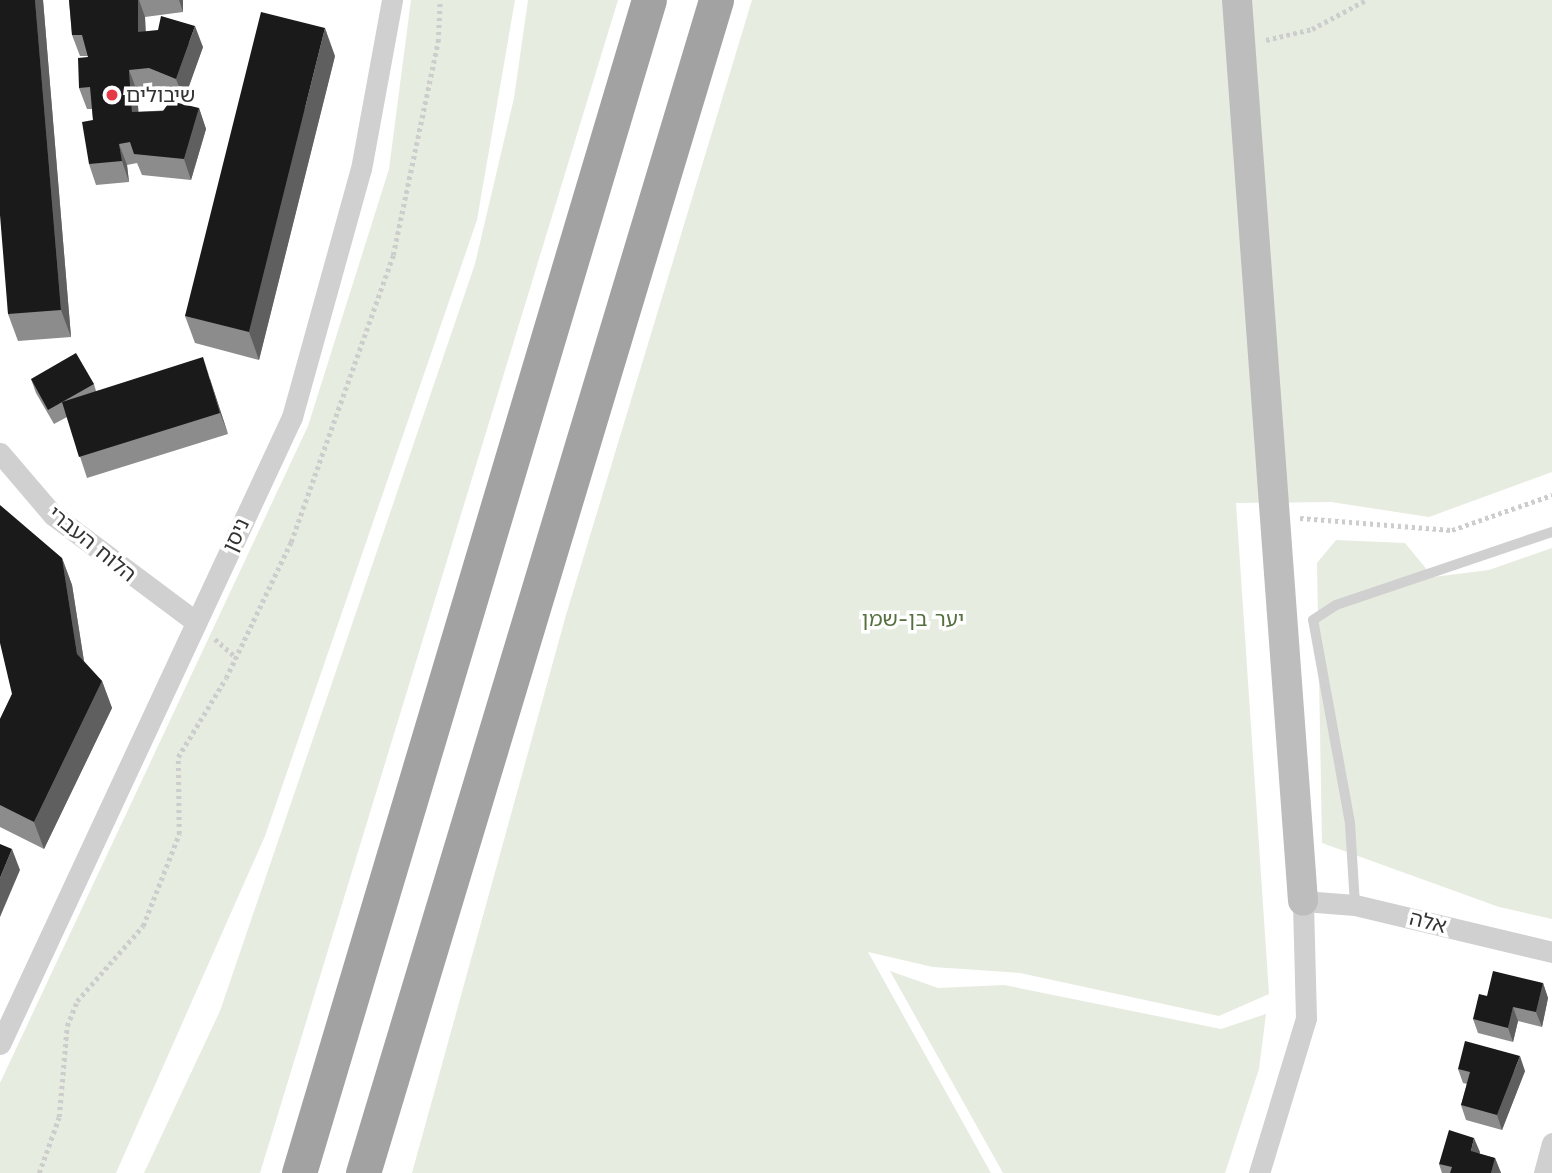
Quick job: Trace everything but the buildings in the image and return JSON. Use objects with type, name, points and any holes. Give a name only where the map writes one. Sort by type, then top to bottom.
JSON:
[{"type":"highway","points":[[299,1173],[649,0]]},
{"type":"highway","points":[[363,1173],[716,0]]},
{"type":"main road","points":[[1237,0],[1303,901]]},
{"type":"street","name":"ניסן","points":[[0,1044],[292,417],[361,169],[392,0]]},
{"type":"street","name":"הלוח העברי","points":[[0,453],[53,515],[196,622]]},
{"type":"street","name":"אלה","points":[[1303,901],[1355,905],[1552,952]]},
{"type":"street","points":[[1259,1173],[1306,1018],[1303,901]]},
{"type":"street","points":[[1544,1173],[1552,1143]]},
{"type":"lane","points":[[1355,905],[1350,823],[1313,620],[1348,600],[1471,565],[1552,533]]},
{"type":"path","points":[[39,1173],[59,1117],[67,1026],[78,1001],[143,926],[179,834],[178,757],[226,678],[290,542],[393,255],[438,42],[440,0]]},
{"type":"path","points":[[1241,46],[1312,29],[1366,0]]},
{"type":"path","points":[[1274,516],[1452,530],[1552,495]]},
{"type":"green space","points":[[411,0],[515,0],[477,220],[265,836],[116,1173],[0,1173],[0,1083],[308,426],[389,169]]},
{"type":"green space","points":[[528,0],[618,0],[260,1173],[144,1173],[220,1011],[475,264],[514,98]]},
{"type":"green space","name":"יער בן-שמן","points":[[752,0],[1552,0],[1552,472],[1429,517],[1331,502],[1236,503],[1269,994],[1219,1016],[1020,973],[933,967],[868,952],[991,1173],[412,1173],[566,615]]},
{"type":"green space","points":[[1336,540],[1405,543],[1433,577],[1489,570],[1552,548],[1552,919],[1499,907],[1322,843],[1317,563]]},
{"type":"green space","points":[[890,971],[938,988],[1004,985],[1221,1029],[1266,1014],[1259,1069],[1225,1173],[1003,1173]]},
{"type":"place","name":"שיבולים","points":[[112,95]]}]
